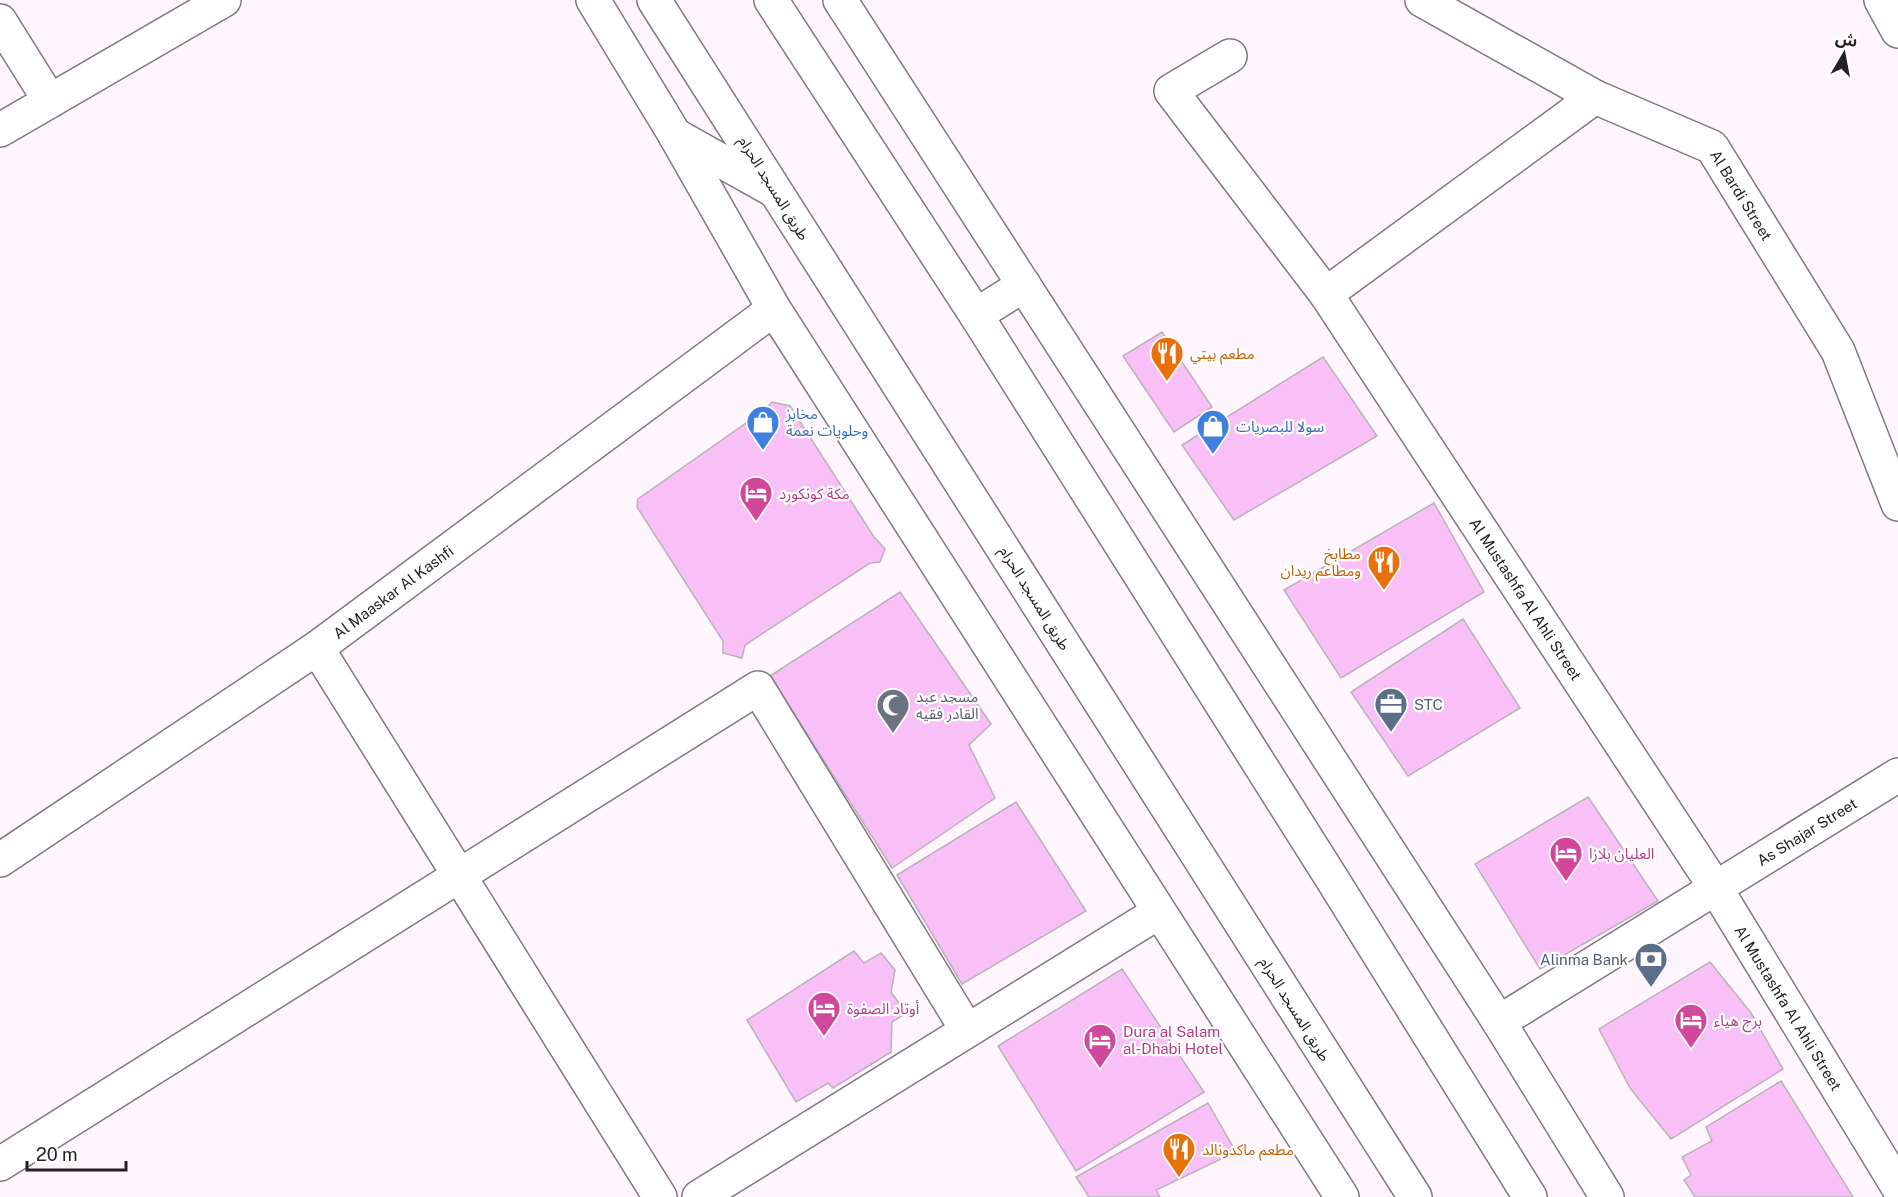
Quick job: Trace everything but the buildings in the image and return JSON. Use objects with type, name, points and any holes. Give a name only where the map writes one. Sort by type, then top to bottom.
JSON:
[{"type":"street","points":[[0,130],[224,0]]},
{"type":"street","points":[[593,0],[675,135],[774,309],[1342,1197]]},
{"type":"street","name":"طريق المسجد الحرام","points":[[654,0],[1415,1197]]},
{"type":"street","points":[[771,0],[976,315],[1530,1197]]},
{"type":"street","points":[[840,0],[1500,1022],[1607,1197]]},
{"type":"street","name":"Al Bardi Street","points":[[1422,0],[1595,97],[1712,147],[1838,351],[1898,504]]},
{"type":"street","points":[[1881,0],[1898,31]]},
{"type":"street","points":[[0,21],[50,101]]},
{"type":"street","name":"Al Mustashfa Al Ahli Street","points":[[1230,56],[1171,91],[1326,294],[1715,887],[1898,1187]]},
{"type":"street","points":[[1326,294],[1595,97]]},
{"type":"street","points":[[675,135],[777,192]]},
{"type":"street","points":[[976,315],[1024,285]]},
{"type":"street","name":"Al Maaskar Al Kashfi","points":[[0,860],[317,648],[774,309]]},
{"type":"street","points":[[317,648],[660,1197]]},
{"type":"street","points":[[0,1164],[758,688],[967,1030]]},
{"type":"street","name":"As Shajar Street","points":[[1500,1022],[1898,775]]},
{"type":"street","points":[[699,1197],[1159,912]]},
{"type":"place","name":"مطعم بيتي","points":[[1167,382]]},
{"type":"place","name":"مخابز وحلويات نعمة","points":[[763,451]]},
{"type":"place","name":"سولا للبصريات","points":[[1213,455]]},
{"type":"place","name":"مكة كونكورد","points":[[756,522]]},
{"type":"place","name":"مطابخ ومطاعم ريدان","points":[[1384,591]]},
{"type":"place","name":"STC","points":[[1391,733]]},
{"type":"place","name":"مسجد عبد القادر فقيه","points":[[893,734]]},
{"type":"place","name":"العليان بلازا","points":[[1566,882]]},
{"type":"place","name":"Alinma Bank","points":[[1651,988]]},
{"type":"place","name":"أوتاد الصفوة","points":[[824,1037]]},
{"type":"place","name":"برج هياء","points":[[1691,1049]]},
{"type":"place","name":"Dura al Salam al-Dhabi Hotel","points":[[1100,1069]]},
{"type":"place","name":"مطعم ماكدونالد","points":[[1179,1178]]}]
